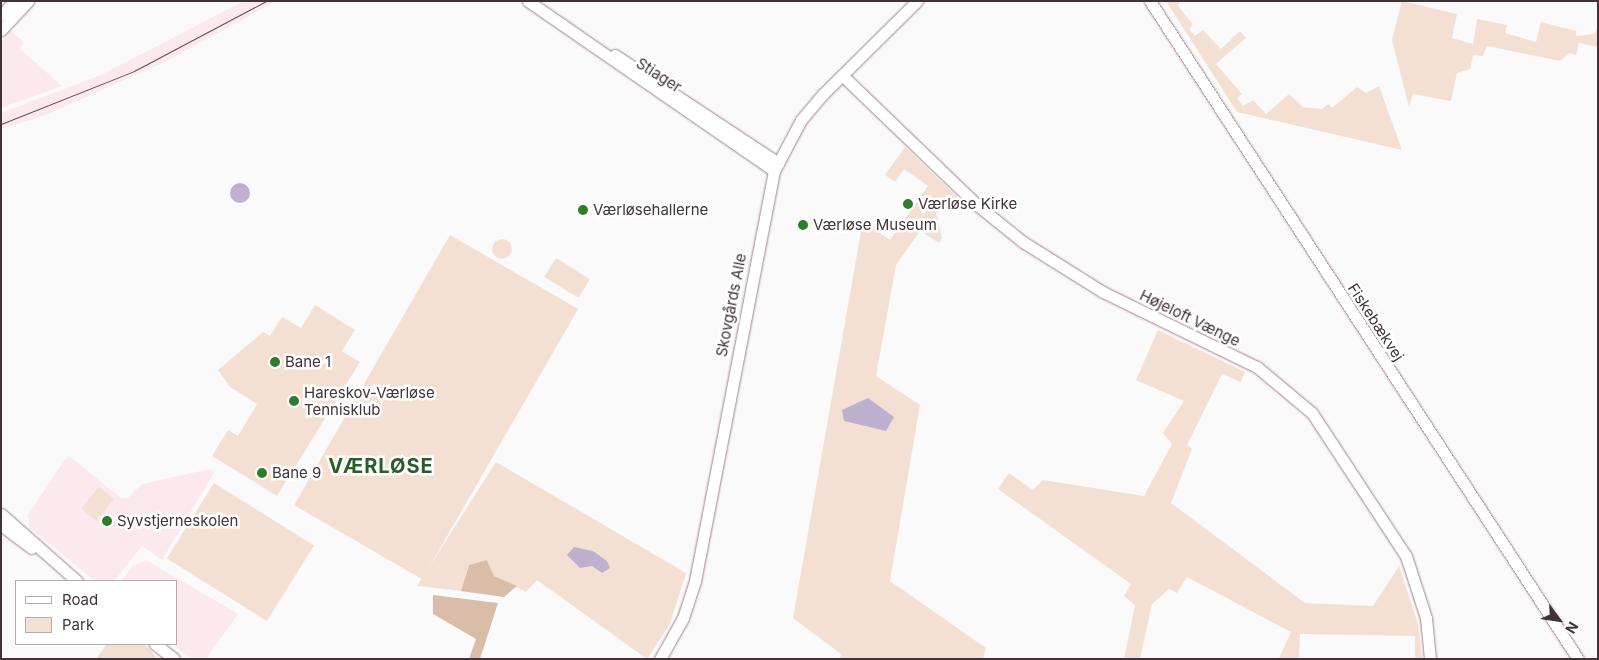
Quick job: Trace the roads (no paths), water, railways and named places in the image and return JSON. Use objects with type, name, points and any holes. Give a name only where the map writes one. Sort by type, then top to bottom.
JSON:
[{"type":"street","points":[[1,30],[7,9],[28,1]]},
{"type":"street","name":"Stiager","points":[[528,1],[776,167]]},
{"type":"street","name":"Stiager","points":[[539,1],[776,167]]},
{"type":"street","name":"Skovgårds Alle","points":[[660,659],[683,618],[695,581],[776,167],[801,120],[842,74],[917,1]]},
{"type":"street","name":"Fiskebækvej","points":[[1150,1],[1578,659]]},
{"type":"street","name":"Højeloft Vænge","points":[[842,74],[977,205],[1023,242],[1103,292],[1257,368],[1312,413],[1406,556],[1426,618],[1430,659]]},
{"type":"street","points":[[1,514],[59,567]]},
{"type":"street","points":[[1,525],[76,580]]},
{"type":"street","points":[[157,645],[174,659]]},
{"type":"tram line","points":[[1,124],[134,71],[266,1]]},
{"type":"place","name":"Værløse Kirke","points":[[908,204]]},
{"type":"place","name":"Værløsehallerne","points":[[583,210]]},
{"type":"place","name":"Værløse Museum","points":[[803,225]]},
{"type":"place","name":"Bane 1","points":[[275,362]]},
{"type":"place","name":"Hareskov-Værløse Tennisklub","points":[[294,401]]},
{"type":"place","name":"Bane 9","points":[[262,473]]},
{"type":"place","name":"Syvstjerneskolen","points":[[107,521]]},
{"type":"district","name":"VÆRLØSE","points":[[381,466]]}]
